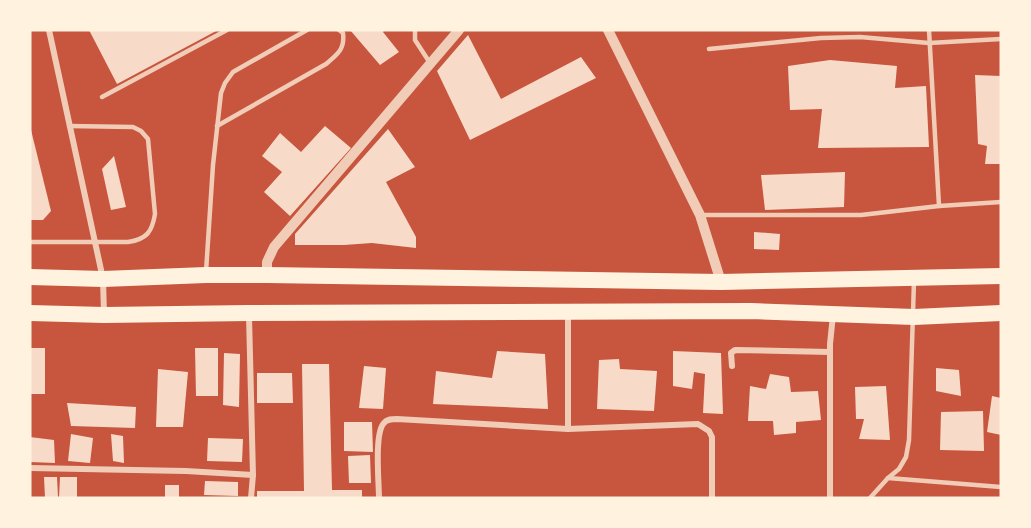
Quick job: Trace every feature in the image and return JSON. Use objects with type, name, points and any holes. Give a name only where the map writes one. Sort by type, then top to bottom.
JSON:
[{"type":"highway","points":[[30,277],[103,279],[267,275],[721,282],[1001,276]]},
{"type":"highway","points":[[30,313],[104,315],[751,311],[914,317],[1001,313]]},
{"type":"street","points":[[49,30],[103,279],[104,315]]},
{"type":"street","points":[[267,275],[267,262],[274,247],[459,30]]},
{"type":"street","points":[[608,30],[700,215],[721,282]]},
{"type":"street","points":[[568,312],[568,429]]},
{"type":"street","points":[[249,313],[253,474],[251,498]]},
{"type":"street","points":[[830,498],[830,352],[833,314]]},
{"type":"street","points":[[732,366],[731,353],[735,350],[830,352]]},
{"type":"street","points":[[379,498],[380,428],[387,420],[397,419],[568,429],[698,424],[709,431],[712,437],[712,498]]},
{"type":"street","points":[[30,468],[253,474]]},
{"type":"lane","points":[[102,97],[227,30]]},
{"type":"lane","points":[[206,275],[213,165],[221,93],[225,83],[233,72],[307,30]]},
{"type":"lane","points":[[217,126],[326,64],[338,54],[344,42],[343,33],[339,30]]},
{"type":"lane","points":[[415,30],[416,40],[430,63]]},
{"type":"lane","points":[[821,30],[821,38]]},
{"type":"lane","points":[[929,30],[939,206]]},
{"type":"lane","points":[[709,49],[821,38],[860,37],[929,43],[1001,39]]},
{"type":"lane","points":[[30,242],[96,243],[139,240],[147,235],[153,226],[155,214],[148,139],[141,130],[133,127],[69,126]]},
{"type":"lane","points":[[700,215],[861,215],[1001,202]]},
{"type":"lane","points":[[870,498],[899,468],[906,457],[909,440],[914,279]]},
{"type":"lane","points":[[888,478],[1001,487]]},
{"type":"building","points":[[89,30],[218,30],[117,84]]},
{"type":"building","points":[[350,30],[384,30],[383,32],[399,52],[380,65]]},
{"type":"building","points":[[468,35],[501,99],[581,57],[596,78],[470,140],[437,71]]},
{"type":"building","points":[[830,60],[897,66],[895,88],[926,86],[929,147],[818,148],[822,109],[790,110],[788,66]]},
{"type":"building","points":[[975,75],[1001,76],[1001,164],[985,164],[987,146],[978,144]]},
{"type":"building","points":[[30,126],[51,211],[43,220],[30,220]]},
{"type":"building","points":[[325,126],[351,148],[290,216],[264,192],[282,172],[262,156],[280,133],[301,152]]},
{"type":"building","points":[[388,129],[415,167],[386,182],[416,237],[416,248],[372,243],[295,245],[295,234]]},
{"type":"building","points":[[114,156],[126,207],[111,210],[102,169]]},
{"type":"building","points":[[845,172],[844,207],[765,210],[761,175]]},
{"type":"building","points":[[754,232],[780,234],[779,250],[754,249]]},
{"type":"building","points":[[30,348],[45,348],[45,394],[30,394]]},
{"type":"building","points":[[195,348],[218,348],[218,396],[196,396]]},
{"type":"building","points":[[497,351],[545,354],[548,409],[433,404],[436,371],[492,378]]},
{"type":"building","points":[[673,351],[721,353],[723,414],[703,413],[705,374],[694,372],[692,389],[673,386]]},
{"type":"building","points":[[224,353],[240,354],[239,407],[223,405]]},
{"type":"building","points":[[619,359],[620,369],[657,371],[654,411],[597,409],[599,360]]},
{"type":"building","points":[[302,364],[329,364],[332,490],[362,490],[362,498],[257,498],[257,491],[304,491]]},
{"type":"building","points":[[364,366],[386,368],[383,409],[359,408]]},
{"type":"building","points":[[936,368],[959,370],[961,396],[936,391]]},
{"type":"building","points":[[158,369],[188,372],[183,427],[156,427]]},
{"type":"building","points":[[257,373],[292,373],[293,403],[257,403]]},
{"type":"building","points":[[770,374],[789,377],[791,392],[818,391],[821,420],[796,422],[796,433],[774,435],[773,421],[748,421],[750,386],[766,389]]},
{"type":"building","points":[[886,386],[890,440],[859,439],[864,419],[856,419],[855,387]]},
{"type":"building","points":[[992,396],[1001,398],[1001,435],[987,432]]},
{"type":"building","points":[[67,403],[136,407],[135,428],[71,426]]},
{"type":"building","points":[[983,411],[984,451],[940,450],[941,412]]},
{"type":"building","points":[[344,422],[372,422],[373,452],[344,451]]},
{"type":"building","points":[[71,434],[93,438],[90,463],[68,461]]},
{"type":"building","points":[[111,434],[123,436],[124,463],[113,461]]},
{"type":"building","points":[[30,437],[54,440],[55,463],[30,462]]},
{"type":"building","points":[[208,438],[243,439],[242,462],[207,461]]},
{"type":"building","points":[[370,455],[371,483],[349,483],[348,456]]},
{"type":"building","points":[[44,477],[57,477],[58,497],[45,498]]},
{"type":"building","points":[[60,477],[77,477],[77,498],[59,498]]},
{"type":"building","points":[[205,481],[238,482],[238,496],[204,495]]},
{"type":"building","points":[[165,485],[179,485],[179,498],[165,498]]}]
